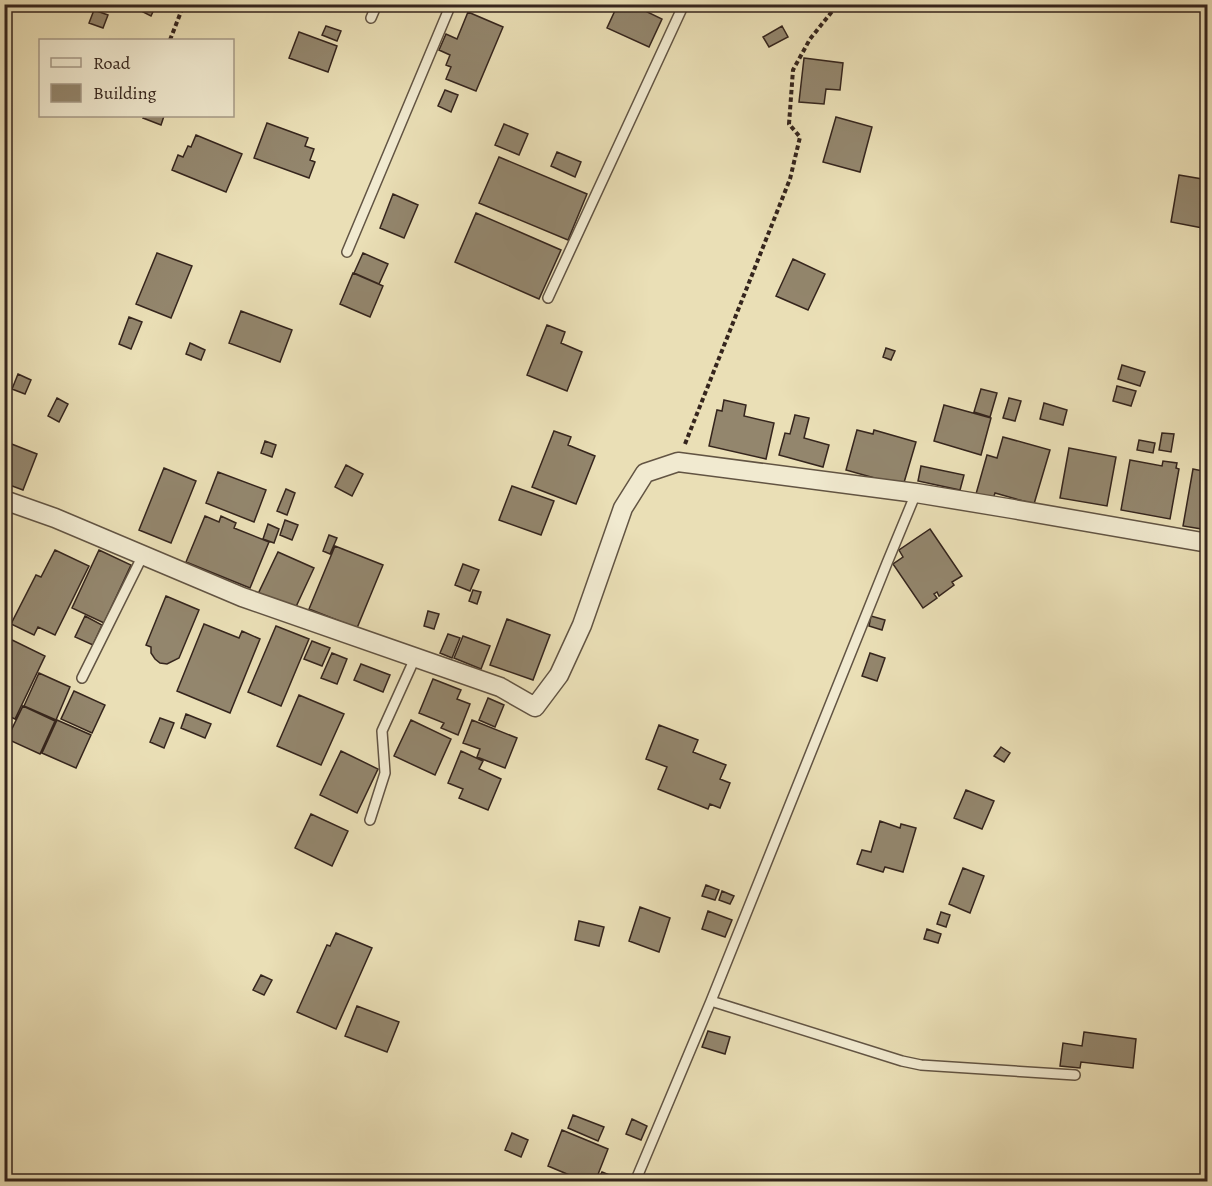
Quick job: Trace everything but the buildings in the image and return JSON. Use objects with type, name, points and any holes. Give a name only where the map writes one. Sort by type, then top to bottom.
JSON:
[{"type":"street","points":[[4,500],[55,518],[242,597],[500,687],[535,707],[559,675],[582,625],[623,508],[645,473],[678,462],[916,493],[1208,543]]},
{"type":"lane","points":[[371,18],[377,4]]},
{"type":"lane","points":[[347,252],[451,4]]},
{"type":"lane","points":[[548,298],[684,4]]},
{"type":"lane","points":[[635,1182],[711,1001],[916,493]]},
{"type":"lane","points":[[82,678],[142,555]]},
{"type":"lane","points":[[370,820],[386,773],[382,731],[415,658]]},
{"type":"lane","points":[[711,1001],[921,1065],[1076,1075]]},
{"type":"path","points":[[170,39],[184,4]]},
{"type":"path","points":[[678,462],[790,179],[800,137],[789,124],[793,70],[810,39],[838,4]]}]
